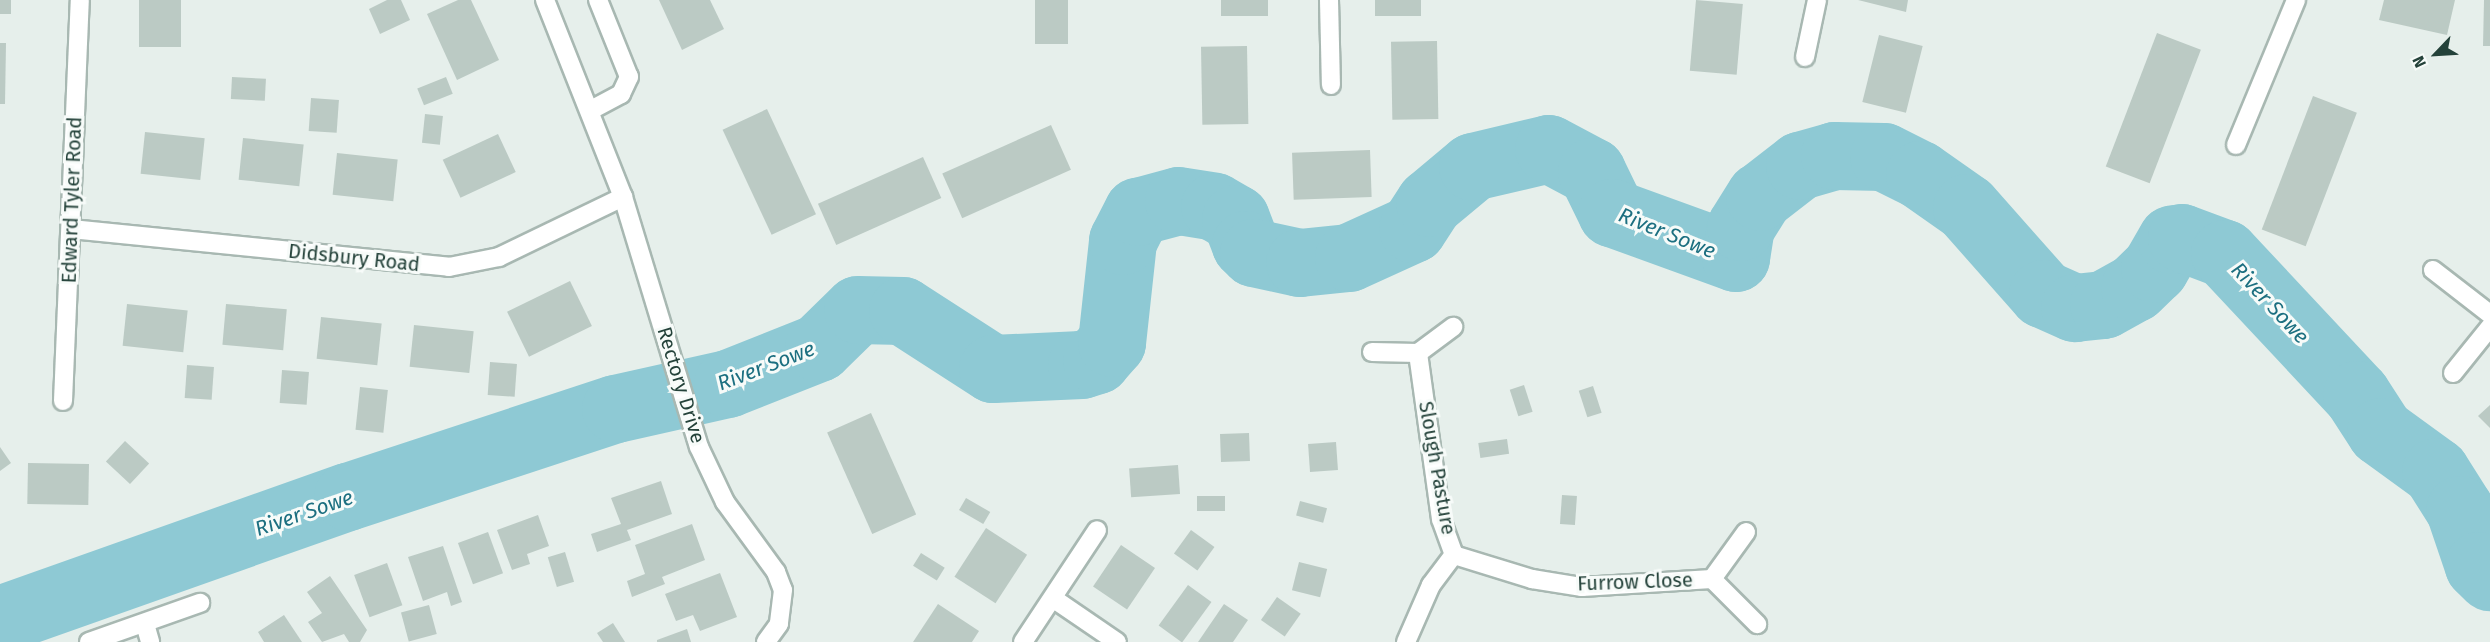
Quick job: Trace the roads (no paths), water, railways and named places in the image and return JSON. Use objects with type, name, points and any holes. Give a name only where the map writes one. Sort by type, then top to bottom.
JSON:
[{"type":"street","name":"Edward Tyler Road","points":[[63,401],[80,0]]},
{"type":"street","name":"Rectory Drive","points":[[545,0],[591,110],[623,197],[699,447],[725,502],[776,572],[783,590],[779,624],[766,642]]},
{"type":"street","points":[[591,110],[621,94],[629,77],[598,0]]},
{"type":"street","points":[[1329,0],[1331,84]]},
{"type":"street","points":[[1805,57],[1817,0]]},
{"type":"street","points":[[2236,145],[2296,0]]},
{"type":"street","name":"Didsbury Road","points":[[71,229],[449,267],[499,257],[623,197]]},
{"type":"street","points":[[2433,270],[2490,314]]},
{"type":"street","points":[[1372,352],[1418,353],[1453,327]]},
{"type":"street","points":[[2453,373],[2490,327]]},
{"type":"street","name":"Slough Pasture","points":[[1406,642],[1431,585],[1454,555],[1442,519],[1418,353]]},
{"type":"street","points":[[1023,642],[1054,599],[1097,530]]},
{"type":"street","name":"Furrow Close","points":[[1712,579],[1746,532]]},
{"type":"street","name":"Furrow Close","points":[[1454,555],[1532,579],[1582,587],[1712,579],[1757,624]]},
{"type":"street","points":[[1054,599],[1117,642]]},
{"type":"street","points":[[88,642],[200,603]]},
{"type":"street","points":[[145,624],[150,642]]},
{"type":"waterway","name":"River Sowe","points":[[0,620],[348,497],[616,409],[728,384],[819,348],[858,310],[903,311],[993,369],[1082,365],[1097,360],[1112,343],[1123,241],[1138,212],[1179,201],[1215,207],[1236,219],[1246,245],[1254,253],[1300,263],[1349,258],[1413,229],[1430,203],[1473,167],[1549,149],[1592,172],[1612,213],[1736,258],[1741,227],[1760,197],[1800,166],[1835,156],[1884,157],[1920,175],[1967,208],[2043,294],[2075,308],[2104,305],[2135,288],[2155,269],[2172,240],[2182,238],[2225,254],[2357,395],[2381,432],[2436,472],[2460,510],[2479,566],[2490,577]]}]
